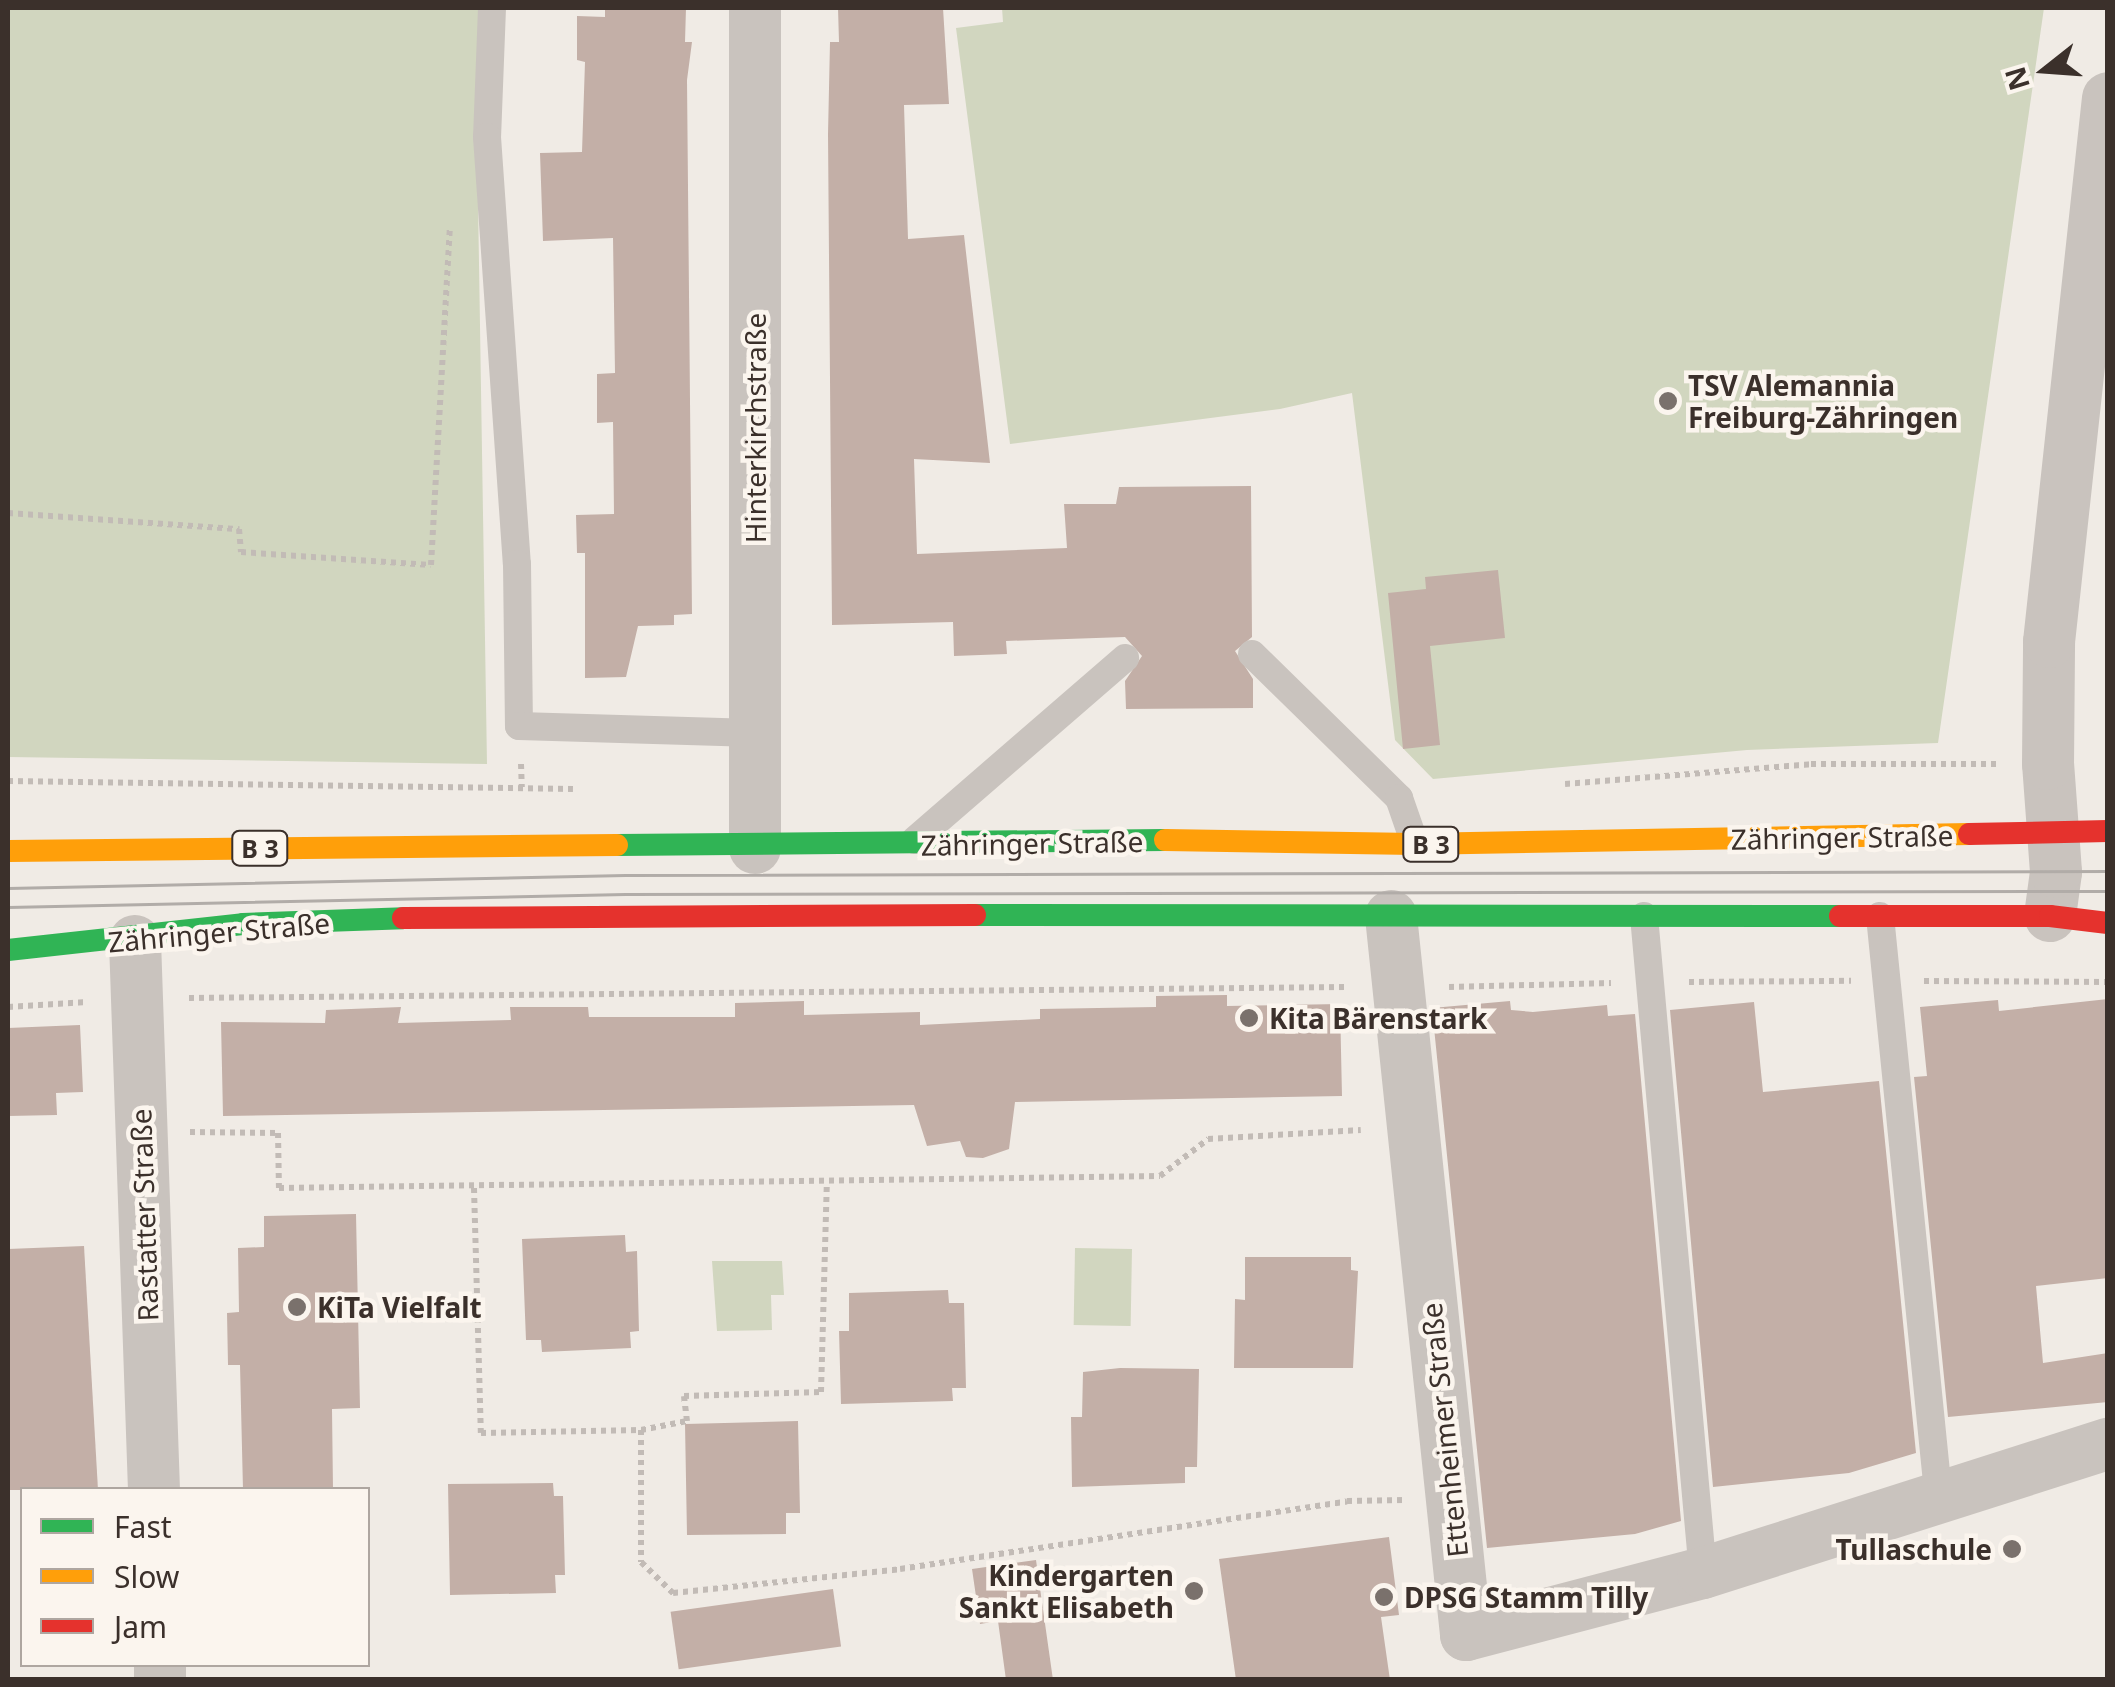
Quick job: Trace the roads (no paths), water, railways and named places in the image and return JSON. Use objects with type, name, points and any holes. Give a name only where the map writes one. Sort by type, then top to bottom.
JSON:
[{"type":"main road","name":"Zähringer Straße","points":[[8,852],[513,844],[755,848],[1415,844],[2108,831]]},
{"type":"main road","name":"Zähringer Straße","points":[[8,950],[135,940],[243,924],[490,915],[2050,916],[2108,923]]},
{"type":"street","name":"Hinterkirchstraße","points":[[755,8],[755,848]]},
{"type":"street","points":[[2050,916],[2056,834],[2048,764],[2049,642],[2108,98]]},
{"type":"street","name":"Ettenheimer Straße","points":[[1391,916],[1466,1635],[1703,1572],[1939,1502],[2108,1444]]},
{"type":"street","name":"Rastatter Straße","points":[[135,940],[154,1487]]},
{"type":"lane","points":[[492,8],[488,137],[518,564],[519,726],[754,733]]},
{"type":"lane","points":[[1252,654],[1399,798],[1415,844]]},
{"type":"lane","points":[[909,846],[958,797],[1125,658]]},
{"type":"lane","points":[[1644,916],[1703,1572]]},
{"type":"lane","points":[[1880,916],[1939,1502]]},
{"type":"tram line","points":[[8,888],[625,875],[2108,871]]},
{"type":"tram line","points":[[8,907],[625,894],[2108,891]]},
{"type":"place","name":"TSV Alemannia Freiburg-Zähringen","points":[[1668,401]]},
{"type":"place","name":"Kita Bärenstark","points":[[1249,1018]]},
{"type":"place","name":"KiTa Vielfalt","points":[[297,1307]]},
{"type":"place","name":"Tullaschule","points":[[2012,1549]]},
{"type":"place","name":"Kindergarten Sankt Elisabeth","points":[[1194,1591]]},
{"type":"place","name":"DPSG Stamm Tilly","points":[[1384,1597]]}]
